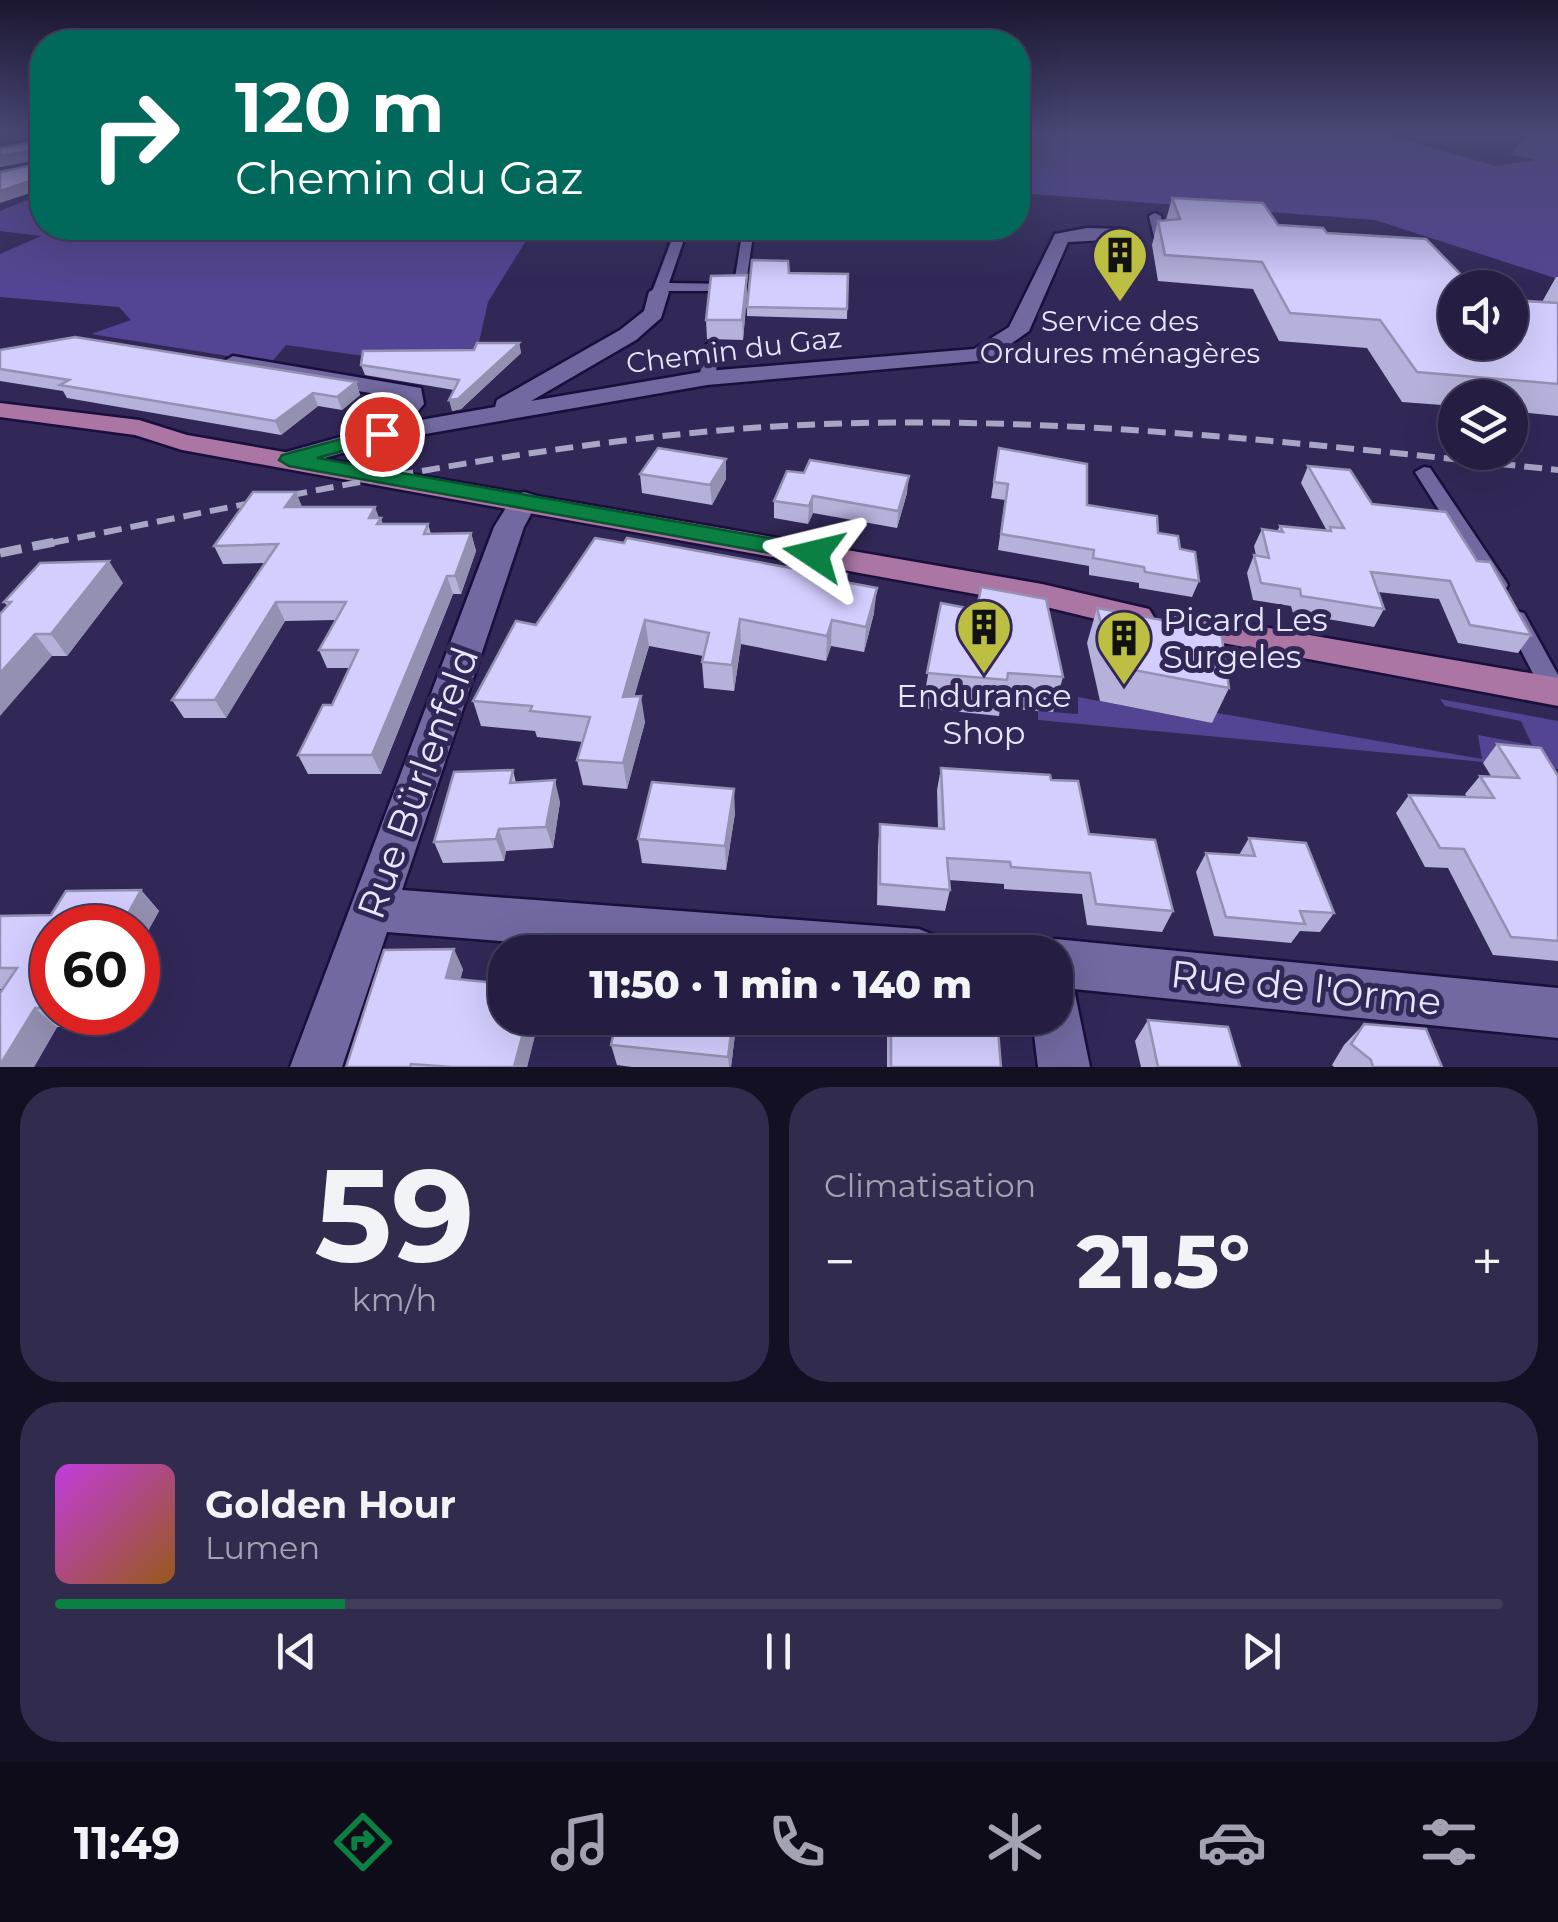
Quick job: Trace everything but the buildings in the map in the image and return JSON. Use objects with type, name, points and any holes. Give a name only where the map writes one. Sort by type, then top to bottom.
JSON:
[{"type":"main road","points":[[0,410],[139,428],[182,442],[524,501],[1556,692]]},
{"type":"street","points":[[980,355],[1018,331],[1061,238],[1125,234]]},
{"type":"street","points":[[486,416],[628,335],[654,314],[660,290]]},
{"type":"street","name":"Chemin du Gaz","points":[[289,460],[382,434],[707,378],[980,355]]},
{"type":"street","points":[[206,358],[412,392],[412,404],[382,434]]},
{"type":"street","name":"Rue Bürlenfeld","points":[[316,1067],[509,528],[524,501]]},
{"type":"street","points":[[372,909],[703,935]]},
{"type":"street","name":"Rue de l'Orme","points":[[1073,966],[1558,1012]]},
{"type":"street","points":[[1060,1035],[1064,1067]]},
{"type":"lane","points":[[1154,216],[1160,237]]},
{"type":"lane","points":[[678,240],[660,290],[740,288],[747,240]]},
{"type":"lane","points":[[707,378],[713,344]]},
{"type":"lane","points":[[980,355],[1039,358]]},
{"type":"lane","points":[[1424,472],[1484,561],[1556,692]]},
{"type":"shaded area","points":[[1030,182],[1558,182],[1558,279],[1375,220],[1030,194]]},
{"type":"shaded area","points":[[30,199],[30,235],[0,231],[0,211]]},
{"type":"shaded area","points":[[32,240],[527,240],[488,302],[475,360],[385,359],[286,345],[271,363],[91,334],[131,320],[119,307],[0,297],[0,254]]},
{"type":"shaded area","points":[[1078,697],[1212,723],[1211,712],[1482,759],[1478,735],[1532,745],[1521,721],[1445,706],[1440,699],[1558,721],[1558,769],[1038,720],[1038,711],[1078,714]]},
{"type":"railway","points":[[51,543],[392,476],[563,448],[736,429],[839,424],[1045,425],[1148,431],[1558,470]]},
{"type":"railway","points":[[0,553],[64,540]]},
{"type":"place","name":"Service des Ordures ménagères","points":[[1120,304]]},
{"type":"place","name":"Endurance Shop","points":[[984,676]]},
{"type":"place","name":"Picard Les Surgeles","points":[[1124,687]]},
{"type":"route","points":[[382,434],[317,449],[289,460],[814,554]]}]
